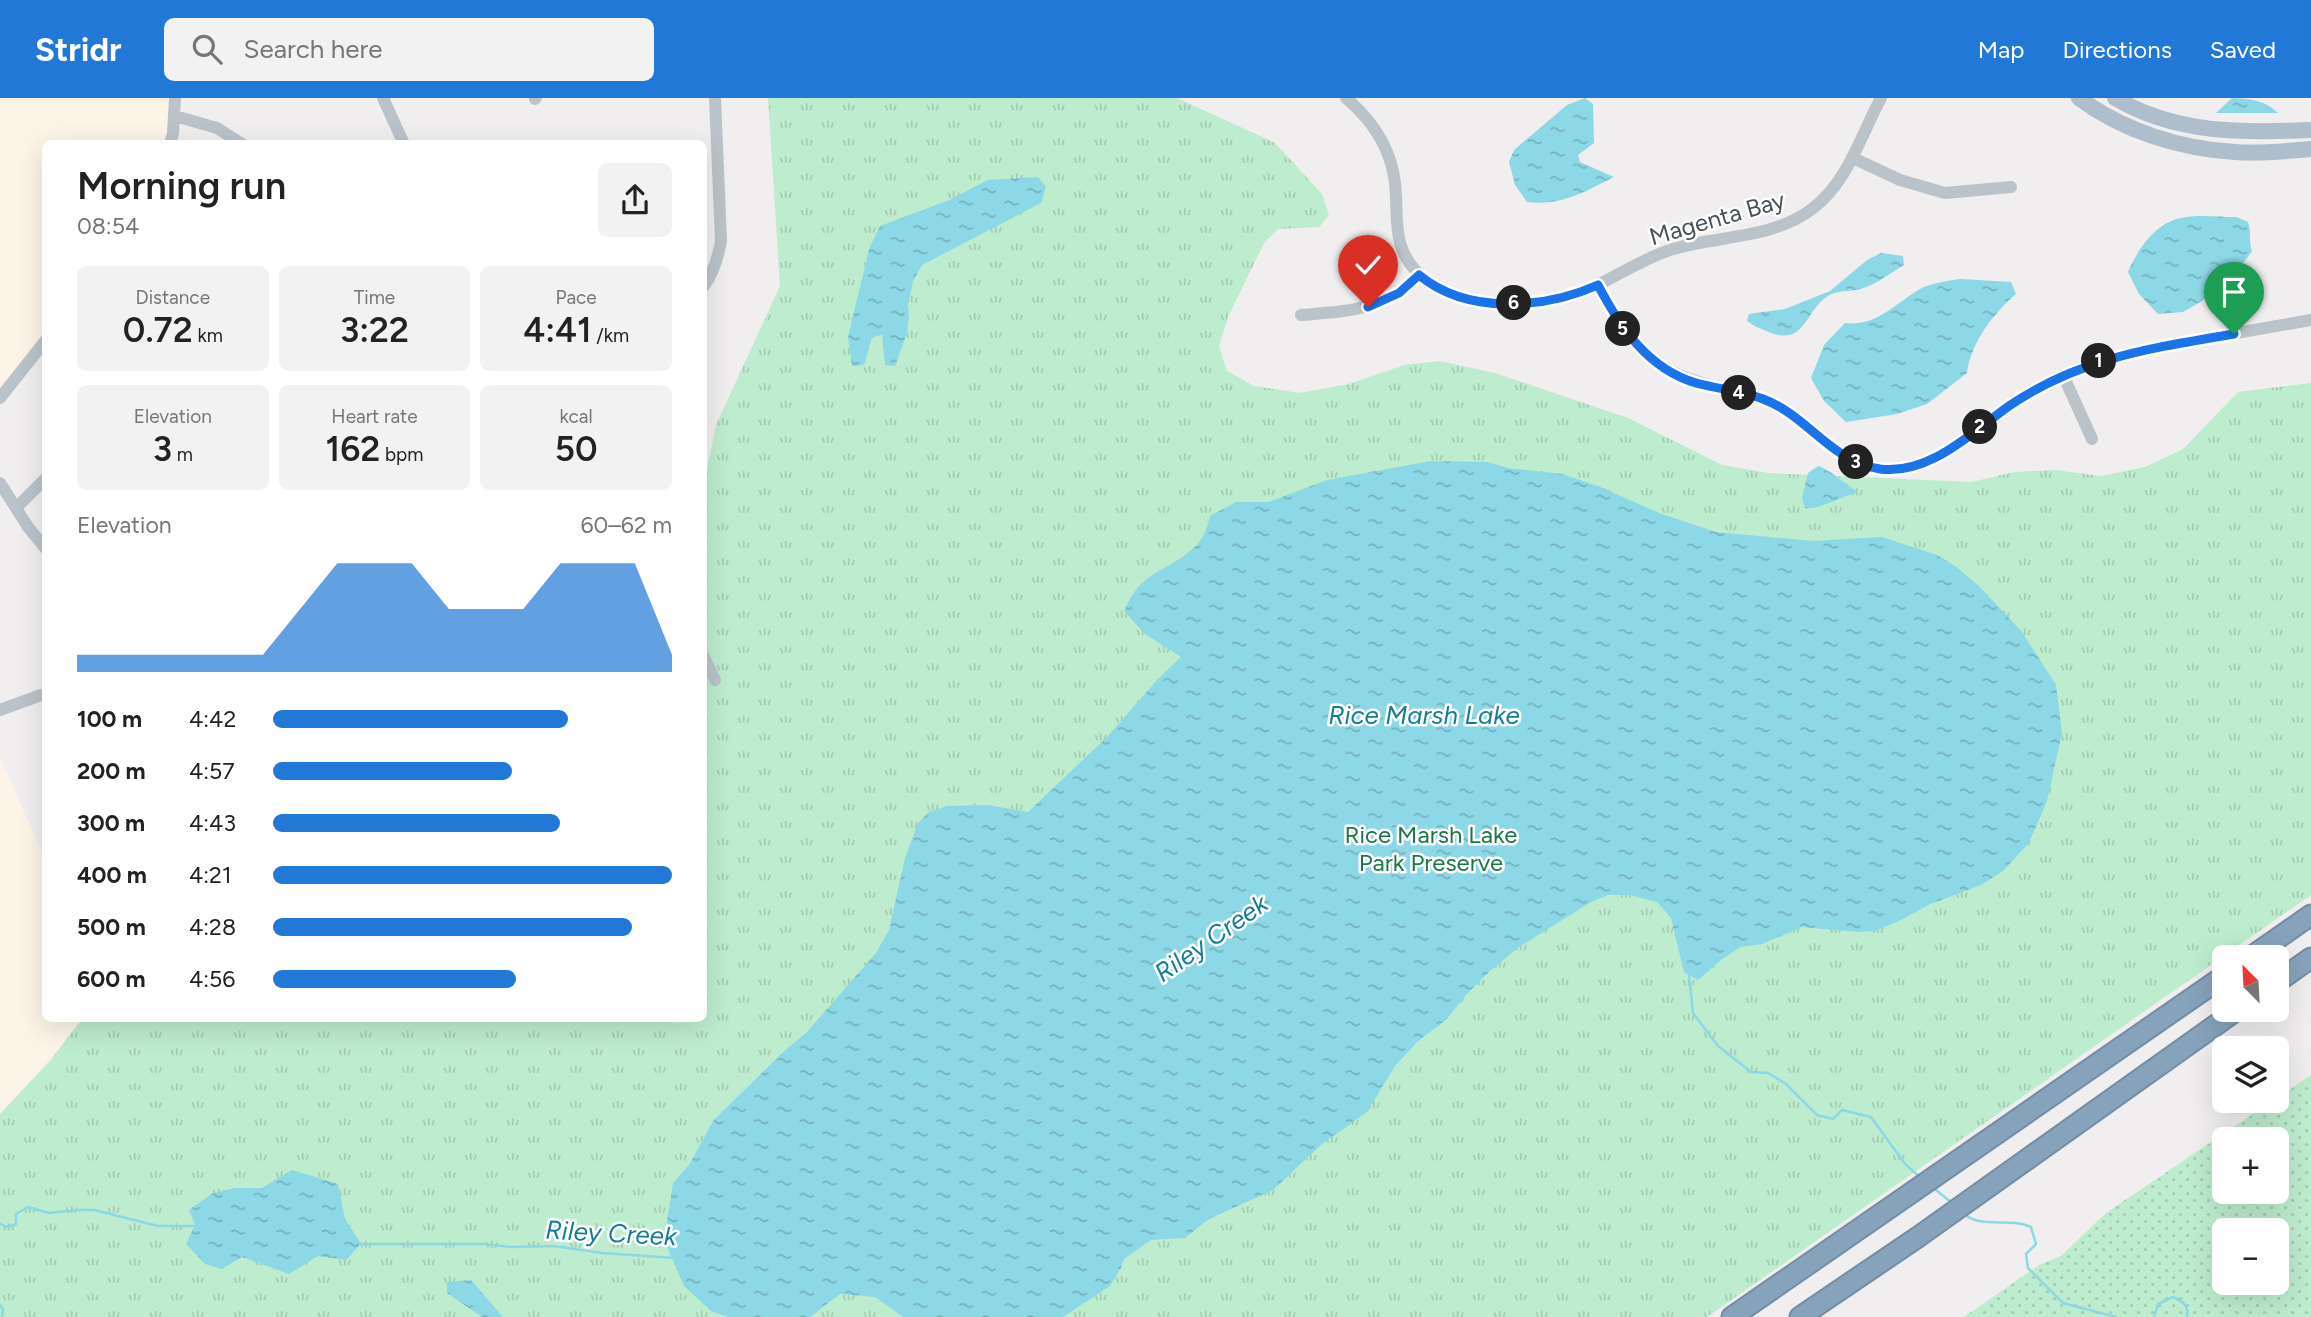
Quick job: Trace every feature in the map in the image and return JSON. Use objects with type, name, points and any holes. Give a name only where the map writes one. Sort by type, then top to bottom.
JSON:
[{"type":"highway","points":[[2267,945],[2311,915]]},
{"type":"highway","points":[[2289,974],[2311,958]]},
{"type":"highway","points":[[1732,1317],[2212,983]]},
{"type":"highway","points":[[1800,1317],[1918,1237],[2220,1022]]},
{"type":"main road","points":[[2079,98],[2111,118],[2138,130],[2161,139],[2200,148],[2237,152],[2311,149]]},
{"type":"main road","points":[[2115,98],[2149,114],[2203,128],[2244,133],[2311,130]]},
{"type":"street","points":[[171,140],[175,116],[174,98]]},
{"type":"street","points":[[383,98],[402,140]]},
{"type":"street","points":[[707,282],[718,260],[721,241],[715,98]]},
{"type":"street","name":"Magenta Bay","points":[[1346,98],[1362,104],[1383,143],[1395,183],[1396,232],[1408,259],[1419,275],[1447,294],[1463,300],[1543,302],[1562,299],[1598,285],[1668,250],[1757,233],[1794,220],[1826,197],[1839,181],[1853,158],[1881,98]]},
{"type":"street","points":[[175,116],[217,128],[236,140]]},
{"type":"street","points":[[1853,158],[1900,180],[1945,193],[2011,187]]},
{"type":"street","points":[[1301,315],[1368,307],[1399,293],[1419,275]]},
{"type":"street","points":[[1598,285],[1625,332],[1664,367],[1692,382],[1763,399],[1798,419],[1846,458],[1879,469],[1896,470],[1930,461],[2011,405],[2063,375],[2105,359],[2311,320]]},
{"type":"street","points":[[0,398],[42,345]]},
{"type":"street","points":[[2063,375],[2092,439]]},
{"type":"street","points":[[16,508],[42,482]]},
{"type":"street","points":[[0,483],[42,544]]},
{"type":"street","points":[[707,663],[715,680]]},
{"type":"street","points":[[0,710],[41,695]]},
{"type":"shaded area","points":[[0,98],[174,98],[169,140],[42,140],[42,344],[0,398]]},
{"type":"shaded area","points":[[0,757],[42,852],[42,1022],[80,1022],[0,1114]]},
{"type":"green space","name":"Rice Marsh Lake Park Preserve","points":[[768,98],[1177,98],[1275,143],[1322,194],[1329,215],[1319,227],[1278,229],[1264,243],[1228,317],[1219,346],[1227,371],[1254,386],[1299,393],[1349,384],[1404,365],[1440,361],[1495,373],[1628,418],[1722,465],[1768,473],[1972,482],[2014,472],[2055,470],[2101,476],[2145,467],[2183,449],[2238,392],[2311,383],[2311,895],[2239,945],[2212,945],[2212,964],[1707,1317],[0,1317],[0,1114],[50,1061],[80,1022],[707,1022],[707,470],[716,425],[780,286]]},
{"type":"green space","points":[[2311,1075],[2311,1317],[1964,1317],[2039,1265],[2061,1256],[2106,1213],[2212,1141],[2212,1204],[2289,1204],[2289,1127],[2233,1127],[2254,1113],[2289,1113],[2289,1090]]},
{"type":"water","points":[[1585,98],[1593,104],[1594,143],[1578,155],[1580,162],[1614,177],[1562,200],[1527,202],[1515,185],[1509,162],[1514,150],[1567,105]]},
{"type":"water","points":[[2232,98],[2257,101],[2278,113],[2216,113]]},
{"type":"water","points":[[1038,177],[1046,187],[1041,203],[922,265],[913,281],[908,305],[907,333],[895,366],[885,365],[882,335],[872,337],[864,365],[852,366],[848,337],[869,249],[880,226],[949,200],[988,180]]},
{"type":"water","points":[[2236,217],[2248,222],[2250,230],[2252,251],[2241,266],[2222,272],[2207,281],[2207,298],[2183,312],[2158,314],[2139,294],[2128,272],[2148,238],[2163,225],[2181,218]]},
{"type":"water","points":[[1881,253],[1903,256],[1904,265],[1869,286],[1829,295],[1798,331],[1791,335],[1771,333],[1747,321],[1749,314],[1785,309],[1830,291],[1867,260]]},
{"type":"water","points":[[1960,279],[2011,282],[2016,294],[1984,329],[1973,350],[1967,373],[1927,404],[1897,414],[1846,422],[1824,401],[1811,378],[1824,345],[1845,323],[1866,322],[1884,314],[1918,290]]},
{"type":"water","name":"Rice Marsh Lake","points":[[1431,461],[1487,462],[1509,468],[1562,474],[1598,486],[1659,513],[1716,532],[1812,541],[1882,537],[1937,555],[1955,566],[1980,587],[2022,632],[2056,685],[2062,733],[2047,801],[2029,843],[2003,871],[1981,885],[1928,905],[1875,931],[1802,927],[1762,944],[1740,947],[1698,980],[1684,972],[1671,918],[1657,902],[1630,895],[1608,895],[1591,902],[1519,947],[1490,971],[1446,1020],[1418,1041],[1395,1066],[1367,1112],[1322,1144],[1273,1190],[1209,1219],[1185,1238],[1151,1240],[1124,1259],[1110,1286],[1063,1317],[903,1317],[875,1297],[840,1294],[810,1317],[728,1317],[711,1311],[684,1286],[664,1240],[673,1183],[689,1165],[713,1121],[806,1033],[876,953],[889,930],[905,858],[918,823],[929,812],[947,806],[988,805],[1028,812],[1109,735],[1181,657],[1145,634],[1124,611],[1140,585],[1191,551],[1205,533],[1210,516],[1236,502],[1269,502],[1327,480]]},
{"type":"water","points":[[1818,466],[1858,492],[1824,505],[1805,508],[1802,498],[1808,473]]},
{"type":"water","points":[[292,1170],[338,1184],[345,1219],[361,1244],[346,1260],[318,1256],[289,1274],[242,1257],[222,1269],[205,1264],[186,1244],[195,1225],[189,1210],[213,1193],[235,1188],[262,1188]]},
{"type":"water","points":[[471,1280],[503,1317],[482,1317],[447,1293],[447,1282]]},
{"type":"waterway","name":"Riley Creek","points":[[1689,974],[1693,1013],[1718,1046],[1751,1072],[1768,1073],[1786,1084],[1817,1115],[1833,1119],[1842,1110],[1871,1117],[1905,1164],[1921,1178]]},
{"type":"waterway","name":"Riley Creek","points":[[1932,1187],[1951,1202]]},
{"type":"waterway","name":"Riley Creek","points":[[0,1224],[8,1227],[16,1224],[16,1214],[28,1207],[49,1213],[94,1210],[158,1226],[197,1226]]},
{"type":"waterway","name":"Riley Creek","points":[[1964,1214],[1979,1221],[2031,1227],[2036,1244],[2026,1254],[2028,1268],[2063,1303],[2116,1317]]},
{"type":"waterway","name":"Riley Creek","points":[[360,1244],[554,1246],[602,1253],[674,1258]]},
{"type":"waterway","name":"Riley Creek","points":[[2154,1317],[2158,1304],[2173,1297],[2184,1304],[2187,1317]]},
{"type":"waterway","name":"Riley Creek","points":[[0,1305],[3,1309],[2,1317]]},
{"type":"route","points":[[1368,307],[1399,293],[1419,275],[1431,285],[1463,300],[1543,302],[1562,299],[1598,285],[1625,332],[1655,361],[1673,373],[1692,382],[1763,399],[1798,419],[1846,458],[1862,465],[1896,470],[1930,461],[2011,405],[2072,371],[2138,351],[2234,334]]}]
